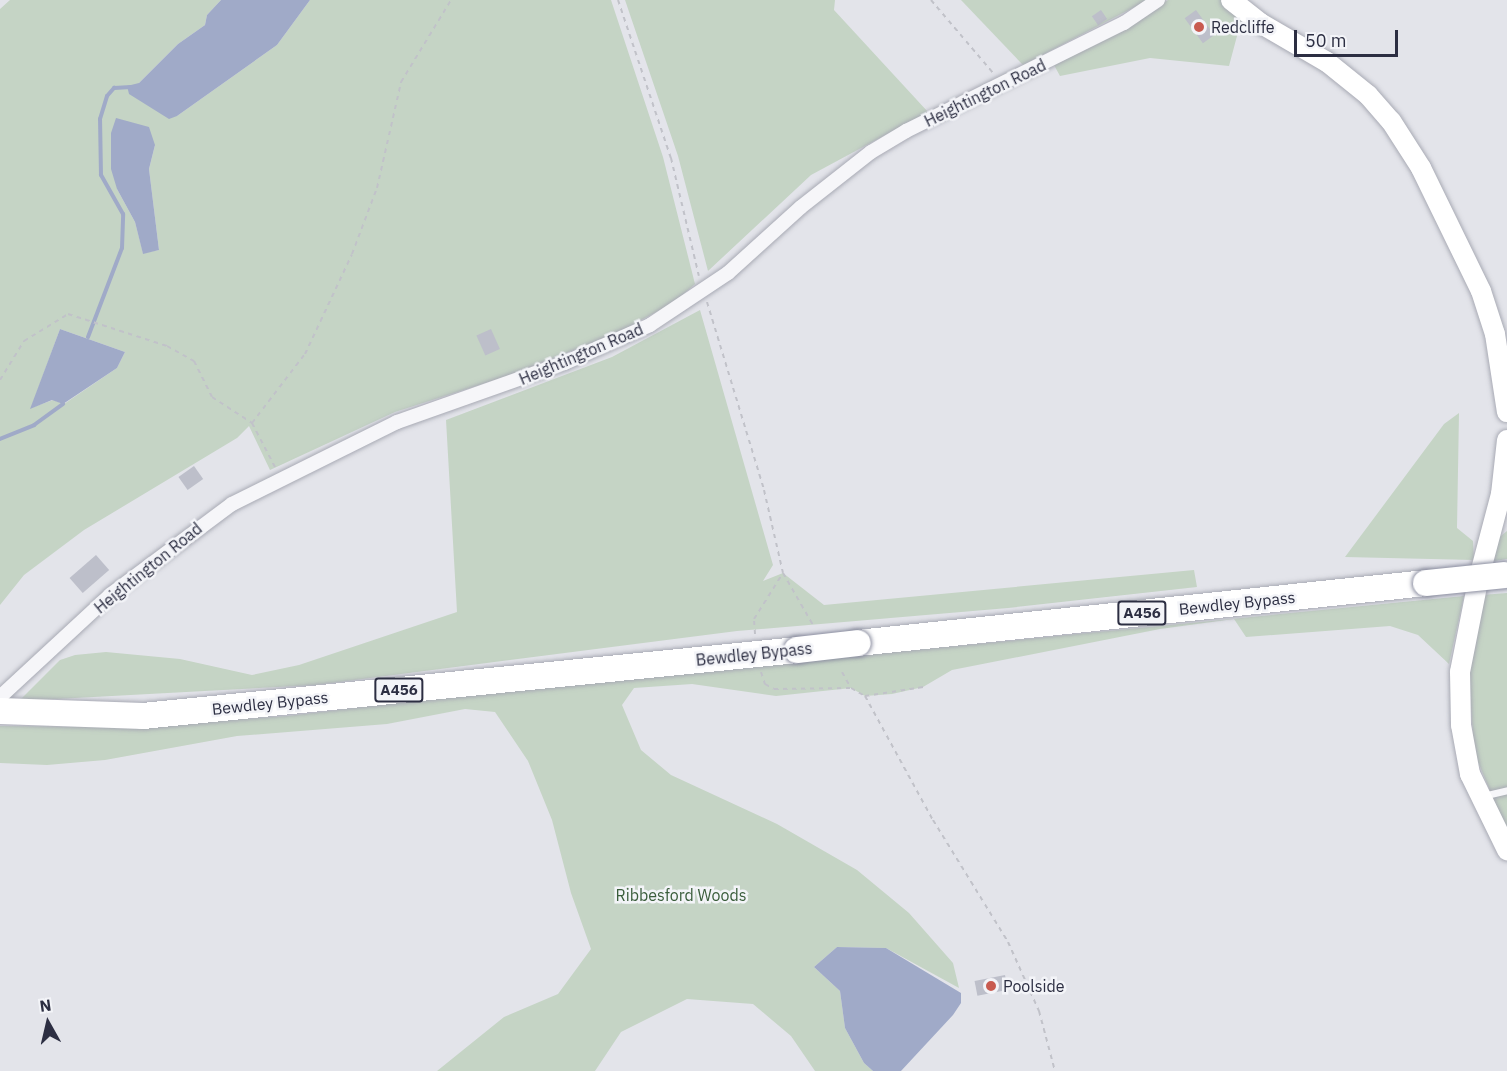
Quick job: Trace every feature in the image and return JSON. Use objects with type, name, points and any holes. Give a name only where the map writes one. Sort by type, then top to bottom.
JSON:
[{"type":"highway","name":"Bewdley Bypass","points":[[0,711],[143,716],[1506,575]]},
{"type":"main road","points":[[1231,0],[1260,23],[1327,62],[1368,95],[1391,121],[1421,168],[1481,291],[1495,334],[1507,412]]},
{"type":"main road","points":[[1507,440],[1501,494],[1478,581],[1460,672],[1461,724],[1470,774],[1507,850]]},
{"type":"street","name":"Heightington Road","points":[[0,697],[110,595],[190,531],[279,478],[397,422],[511,384],[627,337],[704,292],[871,152],[906,131],[1003,86],[1124,23],[1158,0]]},
{"type":"lane","points":[[1480,797],[1507,789]]},
{"type":"path","points":[[252,423],[305,354],[352,254],[377,188],[401,82],[451,0]]},
{"type":"path","points":[[618,0],[671,158],[704,292],[764,490],[783,573],[813,625]]},
{"type":"path","points":[[931,0],[1003,86]]},
{"type":"path","points":[[0,380],[24,341],[68,314],[167,346],[194,361],[212,398],[252,423],[279,478]]},
{"type":"path","points":[[783,573],[754,619],[756,654],[765,684],[774,689],[851,688],[865,696],[933,820],[1008,942],[1040,1011],[1055,1071]]},
{"type":"path","points":[[843,672],[851,688]]},
{"type":"path","points":[[865,696],[923,687]]},
{"type":"green space","points":[[10,0],[221,0],[207,15],[205,25],[178,44],[139,83],[177,116],[277,45],[310,0],[611,0],[663,157],[695,284],[673,303],[615,334],[504,377],[395,412],[270,470],[249,426],[237,438],[84,530],[24,575],[0,605],[0,9]],"holes":[[[155,145],[149,169],[159,250],[143,253],[135,222],[117,189]],[[60,329],[125,352],[117,368],[64,404],[53,400],[31,408]]]},
{"type":"green space","points":[[625,0],[835,0],[834,10],[928,112],[811,175],[708,271],[678,156]]},
{"type":"green space","points":[[961,0],[1148,0],[1023,65]]},
{"type":"green space","points":[[1168,0],[1222,0],[1241,21],[1229,66],[1150,58],[1060,76],[1054,65]]},
{"type":"green space","points":[[700,310],[773,565],[763,581],[783,573],[824,605],[1194,570],[1197,587],[1008,608],[737,631],[316,685],[19,701],[60,660],[75,655],[106,652],[180,659],[252,675],[299,665],[457,612],[446,420],[612,357]]},
{"type":"green space","points":[[1459,413],[1457,528],[1473,541],[1474,560],[1345,557],[1444,424]]},
{"type":"green space","points":[[1507,531],[1507,559],[1494,561],[1496,540]]},
{"type":"green space","points":[[1507,593],[1507,832],[1474,752],[1469,673],[1482,595]]},
{"type":"green space","name":"Ribbesford Woods","points":[[1464,596],[1449,664],[1418,635],[1390,626],[1246,637],[1234,619],[1160,629],[952,670],[923,687],[892,694],[865,696],[851,688],[776,696],[692,684],[634,688],[622,705],[641,750],[671,775],[777,824],[857,870],[909,913],[953,963],[959,988],[886,948],[837,947],[814,967],[840,991],[845,1028],[864,1063],[873,1071],[815,1071],[791,1036],[753,1004],[687,999],[621,1032],[595,1071],[437,1071],[504,1017],[558,994],[591,949],[571,893],[552,820],[528,761],[495,712],[465,709],[387,724],[237,736],[105,760],[47,765],[0,763],[0,726],[129,727],[287,716],[499,691]]},
{"type":"water","points":[[221,0],[310,0],[277,45],[177,116],[169,119],[129,94],[127,86],[139,83],[178,44],[205,25],[207,15]]},
{"type":"water","points":[[116,118],[149,127],[155,145],[149,169],[159,250],[143,254],[135,222],[117,189],[111,169],[111,133]]},
{"type":"water","points":[[60,329],[125,352],[117,368],[63,404],[52,400],[30,409]]},
{"type":"water","points":[[837,947],[886,948],[961,993],[961,1003],[953,1015],[901,1071],[873,1071],[864,1063],[845,1028],[840,991],[814,967]]},
{"type":"building","points":[[1101,10],[1107,19],[1098,25],[1092,16]]},
{"type":"building","name":"Redcliffe","points":[[1196,10],[1214,35],[1203,43],[1185,18]]},
{"type":"building","points":[[491,329],[500,349],[485,356],[476,336]]},
{"type":"building","points":[[194,466],[203,479],[188,490],[178,477]]},
{"type":"building","points":[[96,555],[109,570],[83,593],[70,578]]},
{"type":"building","name":"Poolside","points":[[1005,975],[1008,990],[977,996],[975,981]]},
{"type":"waterway","points":[[88,337],[122,248],[123,214],[101,175],[100,119],[107,96],[114,88],[131,87]]},
{"type":"waterway","points":[[0,439],[34,425],[63,404]]},
{"type":"place","name":"Redcliffe","points":[[1199,27]]},
{"type":"place","name":"Poolside","points":[[991,986]]}]
